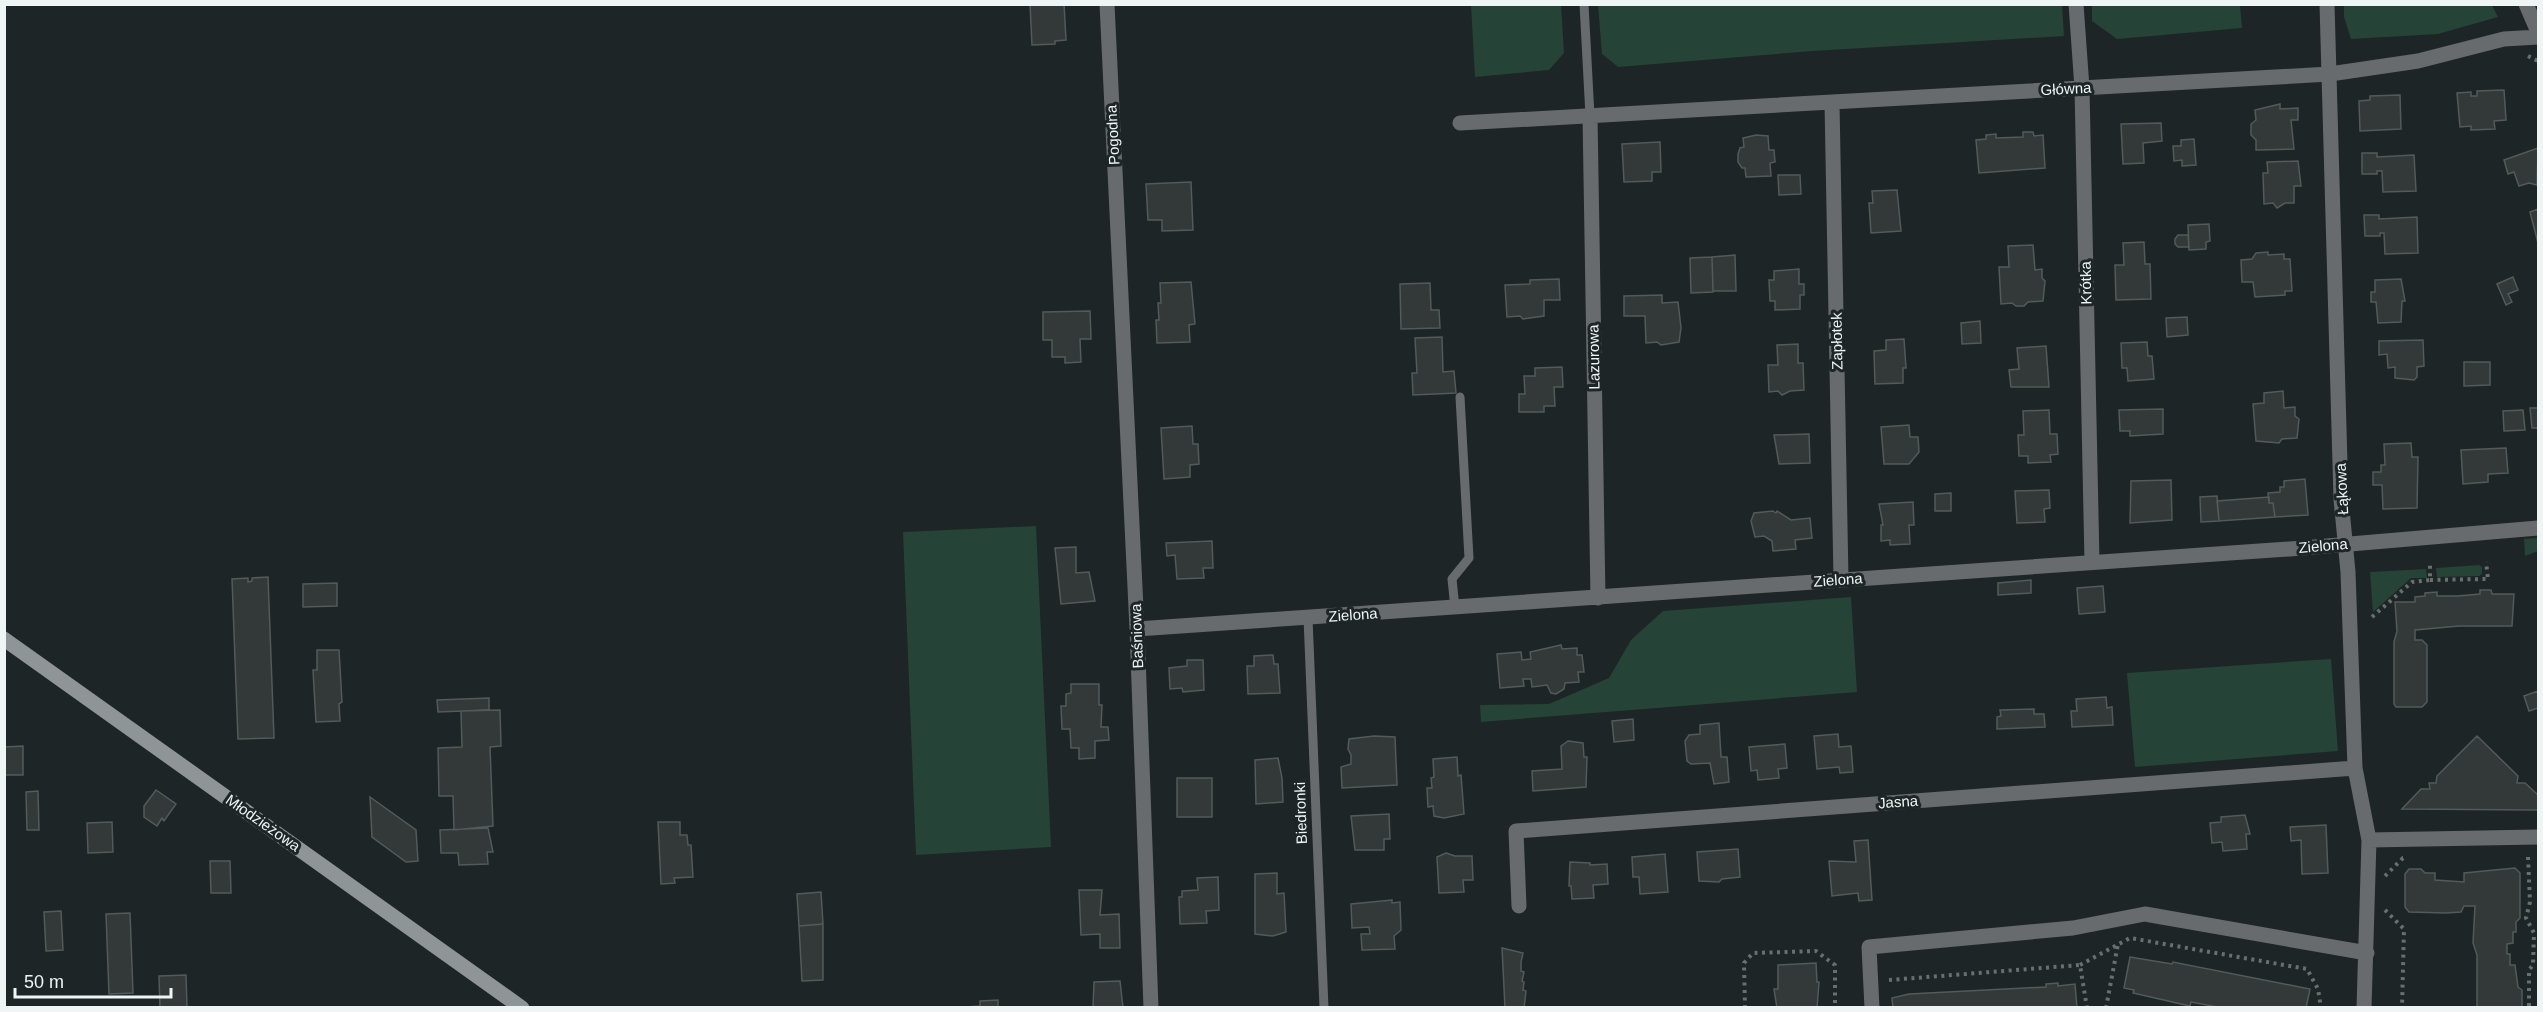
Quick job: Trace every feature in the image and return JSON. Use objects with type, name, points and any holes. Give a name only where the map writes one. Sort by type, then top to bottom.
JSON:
[{"type":"street","name":"Pogodna","points":[[1107,4],[1119,265]]},
{"type":"street","name":"Krótka","points":[[2076,4],[2082,88],[2092,562]]},
{"type":"street","name":"Łąkowa","points":[[2327,4],[2331,74],[2342,499],[2349,572],[2355,768],[2369,840],[2364,1008]]},
{"type":"street","points":[[2526,4],[2538,34]]},
{"type":"street","name":"Główna","points":[[1460,123],[2331,74],[2418,61],[2504,39],[2538,34]]},
{"type":"street","name":"Zapłotek","points":[[1832,102],[1842,579]]},
{"type":"street","name":"Lazurowa","points":[[1590,116],[1598,598]]},
{"type":"street","name":"Baśniowa","points":[[1119,265],[1137,628],[1151,1008]]},
{"type":"street","name":"Zielona","points":[[1137,628],[1598,598],[2538,528]]},
{"type":"street","name":"Młodzieżowa","points":[[4,639],[522,1008]]},
{"type":"street","name":"Jasna","points":[[1519,906],[1516,831],[2355,768]]},
{"type":"street","points":[[2369,840],[2538,837]]},
{"type":"street","points":[[1872,1008],[1869,947],[2073,928],[2145,914],[2367,953]]},
{"type":"lane","points":[[1584,4],[1590,116]]},
{"type":"lane","points":[[1455,608],[1452,579],[1469,558],[1460,397]]},
{"type":"lane","name":"Biedronki","points":[[1308,618],[1324,1008]]},
{"type":"path","points":[[2372,617],[2412,582],[2488,579],[2486,562]]},
{"type":"path","points":[[2430,565],[2430,580]]},
{"type":"path","points":[[2516,857],[2538,856]]},
{"type":"path","points":[[2528,857],[2530,902],[2526,918],[2534,933],[2533,965],[2529,970],[2529,1008]]},
{"type":"path","points":[[2385,886],[2385,875],[2391,869],[2403,858],[2414,858]]},
{"type":"path","points":[[2384,898],[2384,909],[2404,929],[2402,1008]]},
{"type":"path","points":[[1889,988],[1889,979],[2080,965],[2130,938],[2307,969],[2318,989],[2321,1008]]},
{"type":"path","points":[[2106,1008],[2118,944]]},
{"type":"path","points":[[1746,1008],[1744,963],[1753,953],[1816,951],[1834,965],[1835,1008]]},
{"type":"path","points":[[2080,965],[2087,1008]]},
{"type":"green space","points":[[1471,5],[1561,5],[1564,53],[1549,70],[1475,77]]},
{"type":"green space","points":[[1598,5],[2062,5],[2064,36],[1813,51],[1618,67],[1602,54]]},
{"type":"green space","points":[[2092,5],[2240,5],[2242,28],[2117,39],[2092,21]]},
{"type":"green space","points":[[2344,5],[2492,5],[2498,17],[2438,34],[2351,39],[2344,17]]},
{"type":"green space","points":[[1036,526],[1051,847],[916,855],[903,532]]},
{"type":"green space","points":[[2538,538],[2538,551],[2525,556],[2524,539]]},
{"type":"green space","points":[[2479,565],[2482,567],[2482,574],[2479,576],[2437,577],[2436,568]]},
{"type":"green space","points":[[2426,569],[2427,578],[2411,578],[2373,612],[2370,572]]},
{"type":"green space","points":[[1851,597],[1857,692],[1481,722],[1480,705],[1549,704],[1609,678],[1631,640],[1663,611]]},
{"type":"green space","points":[[2331,659],[2338,751],[2135,767],[2127,673]]},
{"type":"building","points":[[1030,4],[1064,4],[1066,40],[1055,41],[1055,44],[1032,45]]},
{"type":"building","points":[[2504,90],[2506,120],[2494,121],[2495,129],[2471,130],[2471,126],[2460,127],[2457,93],[2471,92],[2471,96],[2477,96],[2477,91]]},
{"type":"building","points":[[2400,95],[2401,129],[2360,131],[2359,101],[2370,100],[2370,96]]},
{"type":"building","points":[[2280,104],[2280,109],[2298,108],[2298,120],[2291,120],[2294,149],[2256,150],[2256,140],[2251,135],[2251,124],[2256,120],[2255,110]]},
{"type":"building","points":[[2161,123],[2162,141],[2143,143],[2144,163],[2123,164],[2121,124]]},
{"type":"building","points":[[2023,132],[2033,132],[2034,136],[2043,135],[2045,168],[1979,173],[1976,140],[1986,139],[1986,135],[1996,134],[1996,138],[2023,137]]},
{"type":"building","points":[[1756,135],[1768,136],[1769,150],[1774,150],[1775,162],[1770,163],[1771,176],[1746,177],[1745,168],[1742,168],[1738,162],[1740,148],[1744,147],[1743,138]]},
{"type":"building","points":[[2194,139],[2196,165],[2182,166],[2182,160],[2174,161],[2173,146],[2181,146],[2181,140]]},
{"type":"building","points":[[1660,142],[1661,172],[1652,172],[1652,181],[1624,182],[1622,144]]},
{"type":"building","points":[[2538,148],[2537,185],[2529,183],[2519,186],[2514,172],[2508,174],[2504,160]]},
{"type":"building","points":[[2362,153],[2377,153],[2377,157],[2414,155],[2416,191],[2383,192],[2382,171],[2377,171],[2377,174],[2362,174]]},
{"type":"building","points":[[2298,161],[2301,186],[2294,186],[2294,203],[2285,203],[2277,208],[2273,203],[2264,204],[2263,173],[2268,173],[2267,162]]},
{"type":"building","points":[[1778,175],[1800,175],[1801,194],[1779,195]]},
{"type":"building","points":[[1191,182],[1193,230],[1162,231],[1162,220],[1148,220],[1146,184]]},
{"type":"building","points":[[1897,190],[1901,231],[1871,233],[1869,203],[1873,203],[1872,191]]},
{"type":"building","points":[[2538,209],[2538,243],[2530,212]]},
{"type":"building","points":[[2364,215],[2379,215],[2379,219],[2417,217],[2418,253],[2385,254],[2384,233],[2380,233],[2380,236],[2365,236]]},
{"type":"building","points":[[2209,224],[2210,241],[2206,242],[2206,249],[2189,250],[2188,225]]},
{"type":"building","points":[[2178,235],[2188,235],[2189,247],[2178,247],[2175,244]]},
{"type":"building","points":[[2144,242],[2145,264],[2150,264],[2151,299],[2116,300],[2115,265],[2124,265],[2123,243]]},
{"type":"building","points":[[2033,245],[2035,270],[2042,269],[2042,278],[2045,281],[2043,301],[2028,302],[2024,306],[2016,306],[2012,303],[2001,304],[1999,267],[2009,267],[2008,246]]},
{"type":"building","points":[[2268,252],[2268,255],[2284,254],[2284,259],[2290,259],[2292,291],[2285,291],[2285,295],[2255,297],[2253,282],[2242,282],[2241,260],[2252,259],[2256,253]]},
{"type":"building","points":[[1735,255],[1736,291],[1713,291],[1712,257]]},
{"type":"building","points":[[1712,257],[1713,292],[1691,293],[1690,258]]},
{"type":"building","points":[[1799,269],[1799,284],[1804,284],[1804,295],[1800,295],[1800,309],[1775,310],[1775,301],[1770,301],[1769,280],[1774,280],[1774,271]]},
{"type":"building","points":[[2513,277],[2518,290],[2508,294],[2512,302],[2506,305],[2497,284]]},
{"type":"building","points":[[1559,279],[1560,300],[1544,300],[1544,316],[1523,319],[1520,316],[1507,317],[1505,285],[1530,284],[1530,280]]},
{"type":"building","points":[[2401,279],[2405,301],[2402,301],[2401,322],[2378,323],[2376,302],[2371,302],[2371,292],[2375,292],[2375,280]]},
{"type":"building","points":[[1191,282],[1195,324],[1189,325],[1190,342],[1157,343],[1156,320],[1159,320],[1158,303],[1161,303],[1160,283]]},
{"type":"building","points":[[1430,283],[1431,310],[1439,310],[1440,328],[1401,329],[1400,284]]},
{"type":"building","points":[[1662,295],[1662,303],[1678,302],[1681,328],[1679,342],[1661,345],[1657,342],[1646,343],[1645,316],[1624,316],[1624,296]]},
{"type":"building","points":[[1090,311],[1091,339],[1080,339],[1081,362],[1065,363],[1065,357],[1052,357],[1052,340],[1043,340],[1043,312]]},
{"type":"building","points":[[2187,317],[2188,335],[2167,337],[2166,318]]},
{"type":"building","points":[[1980,321],[1981,343],[1962,344],[1961,323]]},
{"type":"building","points":[[1442,337],[1443,372],[1454,371],[1456,393],[1413,395],[1412,373],[1417,373],[1415,338]]},
{"type":"building","points":[[1904,339],[1906,368],[1903,368],[1903,383],[1875,384],[1874,351],[1886,350],[1886,340]]},
{"type":"building","points":[[2423,340],[2424,366],[2417,367],[2417,377],[2414,380],[2395,378],[2395,367],[2388,368],[2387,354],[2379,355],[2379,341]]},
{"type":"building","points":[[2147,342],[2148,356],[2152,356],[2154,379],[2128,381],[2127,368],[2122,368],[2121,343]]},
{"type":"building","points":[[1798,344],[1798,363],[1803,363],[1804,390],[1790,391],[1782,395],[1778,391],[1769,392],[1768,365],[1778,365],[1777,345]]},
{"type":"building","points":[[2046,346],[2049,387],[2011,387],[2009,370],[2019,369],[2017,348]]},
{"type":"building","points":[[2464,362],[2490,362],[2490,385],[2464,386]]},
{"type":"building","points":[[1562,367],[1563,387],[1554,387],[1555,406],[1544,406],[1544,412],[1519,412],[1519,394],[1525,394],[1524,376],[1535,376],[1535,368]]},
{"type":"building","points":[[2283,391],[2284,408],[2295,407],[2295,416],[2299,419],[2297,438],[2282,439],[2279,443],[2256,441],[2253,404],[2264,403],[2264,393]]},
{"type":"building","points":[[2530,408],[2538,408],[2538,428],[2532,428]]},
{"type":"building","points":[[2163,409],[2163,434],[2130,436],[2130,431],[2120,431],[2119,410]]},
{"type":"building","points":[[2049,410],[2050,434],[2057,434],[2058,454],[2050,455],[2051,462],[2028,463],[2028,456],[2019,456],[2018,435],[2024,435],[2023,411]]},
{"type":"building","points":[[2523,410],[2525,430],[2504,431],[2503,411]]},
{"type":"building","points":[[1909,425],[1910,437],[1918,437],[1919,452],[1909,464],[1884,464],[1881,427]]},
{"type":"building","points":[[1192,426],[1193,444],[1198,444],[1199,464],[1190,465],[1190,477],[1164,479],[1161,428]]},
{"type":"building","points":[[1809,434],[1810,463],[1779,464],[1774,435]]},
{"type":"building","points":[[2411,443],[2412,457],[2418,457],[2417,508],[2383,509],[2382,485],[2373,485],[2373,472],[2381,472],[2381,465],[2385,465],[2384,444]]},
{"type":"building","points":[[2506,448],[2508,473],[2488,474],[2488,482],[2463,484],[2461,450]]},
{"type":"building","points":[[2305,479],[2308,515],[2275,517],[2273,503],[2269,503],[2268,493],[2280,492],[2280,487],[2284,487],[2284,481]]},
{"type":"building","points":[[2171,480],[2172,520],[2130,523],[2131,481]]},
{"type":"building","points":[[2049,490],[2050,508],[2044,509],[2045,522],[2017,523],[2015,491]]},
{"type":"building","points":[[1951,493],[1951,511],[1935,511],[1935,494]]},
{"type":"building","points":[[2217,496],[2219,521],[2201,522],[2200,497]]},
{"type":"building","points":[[2269,497],[2269,503],[2273,503],[2275,517],[2219,521],[2217,501]]},
{"type":"building","points":[[1913,502],[1914,525],[1909,525],[1910,544],[1890,545],[1890,540],[1881,541],[1881,525],[1883,525],[1879,504]]},
{"type":"building","points":[[1773,511],[1791,520],[1810,518],[1812,538],[1795,540],[1796,549],[1773,551],[1772,541],[1764,536],[1755,537],[1751,521],[1754,513]]},
{"type":"building","points":[[1212,541],[1213,568],[1203,568],[1204,578],[1177,579],[1175,555],[1167,556],[1166,543]]},
{"type":"building","points":[[1076,547],[1076,573],[1089,572],[1095,601],[1061,604],[1055,548]]},
{"type":"building","points":[[268,577],[274,738],[238,739],[232,579],[248,578],[248,582],[252,581],[252,578]]},
{"type":"building","points":[[2031,580],[2031,593],[1998,595],[1998,583]]},
{"type":"building","points":[[337,583],[337,606],[303,607],[303,584]]},
{"type":"building","points":[[2103,586],[2105,612],[2079,614],[2077,588]]},
{"type":"building","points":[[2480,590],[2491,590],[2492,594],[2514,594],[2512,626],[2459,626],[2415,630],[2415,640],[2422,640],[2427,645],[2427,702],[2422,707],[2396,707],[2394,704],[2394,642],[2397,631],[2395,602],[2415,602],[2415,597],[2425,596],[2425,593],[2437,592],[2437,596],[2458,596],[2480,594]]},
{"type":"building","points":[[1561,645],[1562,649],[1577,648],[1577,655],[1582,655],[1584,672],[1578,672],[1579,682],[1565,683],[1564,689],[1556,694],[1551,693],[1547,685],[1532,687],[1531,679],[1523,679],[1524,686],[1500,688],[1497,654],[1521,652],[1522,660],[1531,659],[1530,652]]},
{"type":"building","points":[[317,650],[339,650],[342,702],[339,704],[340,721],[316,722],[313,670],[317,670]]},
{"type":"building","points":[[1273,655],[1274,664],[1278,664],[1280,693],[1248,694],[1247,666],[1254,666],[1254,656]]},
{"type":"building","points":[[1187,660],[1203,660],[1204,690],[1183,692],[1182,688],[1170,689],[1169,668],[1187,666]]},
{"type":"building","points":[[1071,684],[1099,684],[1099,705],[1102,705],[1101,727],[1108,727],[1109,740],[1095,741],[1095,758],[1079,759],[1079,748],[1071,748],[1070,729],[1062,729],[1061,706],[1066,706],[1066,694],[1071,693]]},
{"type":"building","points":[[2538,691],[2538,708],[2529,711],[2524,696]]},
{"type":"building","points":[[2106,697],[2107,708],[2112,707],[2113,725],[2072,727],[2071,711],[2077,711],[2076,699]]},
{"type":"building","points":[[489,698],[489,710],[438,712],[437,700]]},
{"type":"building","points":[[2034,709],[2034,714],[2044,714],[2045,727],[1997,729],[1997,717],[2001,716],[2000,710]]},
{"type":"building","points":[[500,710],[501,746],[490,747],[493,826],[454,830],[453,796],[439,796],[438,748],[462,747],[461,711]]},
{"type":"building","points":[[1633,719],[1634,740],[1614,742],[1612,721]]},
{"type":"building","points":[[1719,723],[1721,757],[1727,757],[1729,782],[1714,784],[1710,763],[1691,764],[1687,761],[1685,741],[1689,735],[1700,734],[1700,725]]},
{"type":"building","points":[[1838,734],[1839,747],[1851,746],[1853,772],[1840,773],[1839,767],[1817,769],[1814,736]]},
{"type":"building","points":[[1374,736],[1395,737],[1397,785],[1342,788],[1341,767],[1351,764],[1349,739]]},
{"type":"building","points":[[2477,736],[2518,776],[2517,783],[2525,783],[2538,795],[2538,810],[2402,809],[2421,789],[2430,789],[2429,783],[2436,783],[2437,776]]},
{"type":"building","points":[[1568,741],[1583,743],[1584,757],[1587,757],[1586,787],[1533,791],[1532,771],[1562,769],[1561,746]]},
{"type":"building","points":[[1785,744],[1787,768],[1778,769],[1779,778],[1758,780],[1757,770],[1751,771],[1749,747]]},
{"type":"building","points":[[23,746],[23,775],[4,775],[4,747]]},
{"type":"building","points":[[1457,757],[1464,814],[1444,818],[1434,816],[1433,806],[1428,807],[1427,788],[1432,788],[1433,759]]},
{"type":"building","points":[[1278,758],[1283,802],[1256,804],[1255,760]]},
{"type":"building","points":[[1177,778],[1212,778],[1212,817],[1177,817]]},
{"type":"building","points":[[156,790],[176,804],[164,821],[162,818],[157,826],[144,817],[144,806]]},
{"type":"building","points":[[38,791],[39,830],[27,830],[26,792]]},
{"type":"building","points":[[370,797],[416,830],[418,861],[406,862],[372,837]]},
{"type":"building","points":[[1389,814],[1390,839],[1384,839],[1384,850],[1355,850],[1351,816]]},
{"type":"building","points":[[2245,815],[2250,834],[2246,834],[2247,849],[2223,851],[2222,842],[2212,843],[2210,823],[2221,822],[2221,817]]},
{"type":"building","points":[[112,822],[113,852],[88,853],[87,823]]},
{"type":"building","points":[[658,822],[680,822],[680,835],[687,835],[688,845],[691,845],[693,877],[674,878],[675,883],[661,884]]},
{"type":"building","points":[[2326,825],[2328,873],[2302,874],[2301,840],[2291,841],[2290,827]]},
{"type":"building","points":[[488,828],[493,852],[487,852],[488,864],[459,865],[458,853],[441,853],[440,830]]},
{"type":"building","points":[[1868,840],[1872,900],[1859,901],[1858,893],[1832,896],[1829,861],[1856,862],[1854,841]]},
{"type":"building","points":[[1738,849],[1740,877],[1722,879],[1719,882],[1699,881],[1697,852]]},
{"type":"building","points":[[1446,853],[1455,856],[1472,856],[1473,880],[1463,880],[1464,892],[1439,893],[1437,857]]},
{"type":"building","points":[[1665,854],[1668,892],[1640,894],[1639,877],[1633,877],[1632,857]]},
{"type":"building","points":[[210,861],[230,861],[231,893],[211,893]]},
{"type":"building","points":[[1570,862],[1590,863],[1590,865],[1607,864],[1608,884],[1593,885],[1594,898],[1572,899],[1571,886],[1569,886]]},
{"type":"building","points":[[2515,868],[2520,873],[2520,918],[2516,922],[2516,932],[2513,932],[2513,943],[2507,944],[2507,954],[2510,954],[2510,965],[2515,965],[2518,987],[2522,990],[2522,1008],[2477,1008],[2477,955],[2473,943],[2475,906],[2464,906],[2461,912],[2409,912],[2405,907],[2405,874],[2409,869],[2421,869],[2425,873],[2435,873],[2435,880],[2464,882],[2464,873]]},
{"type":"building","points":[[1277,873],[1277,894],[1284,893],[1286,932],[1273,936],[1255,934],[1255,874]]},
{"type":"building","points":[[1218,877],[1219,910],[1206,911],[1207,923],[1180,924],[1179,897],[1182,897],[1182,891],[1198,890],[1197,878]]},
{"type":"building","points":[[1079,890],[1102,890],[1100,915],[1119,914],[1120,948],[1100,948],[1100,934],[1081,935]]},
{"type":"building","points":[[821,892],[823,924],[799,926],[797,894]]},
{"type":"building","points":[[1392,900],[1392,903],[1400,902],[1401,930],[1394,936],[1395,949],[1362,950],[1361,934],[1370,934],[1369,927],[1352,928],[1351,904]]},
{"type":"building","points":[[61,911],[63,950],[46,951],[44,912]]},
{"type":"building","points":[[130,913],[133,993],[109,994],[106,914]]},
{"type":"building","points":[[823,924],[823,980],[802,981],[799,926]]},
{"type":"building","points":[[1502,948],[1523,953],[1521,971],[1524,972],[1523,990],[1526,991],[1524,1008],[1505,1008]]},
{"type":"building","points":[[2130,957],[2172,964],[2173,962],[2310,989],[2306,1008],[2223,1008],[2191,1002],[2190,1006],[2133,993],[2134,990],[2124,988]]},
{"type":"building","points":[[1816,963],[1817,982],[1819,982],[1817,1008],[1777,1008],[1774,989],[1778,989],[1778,965]]},
{"type":"building","points":[[186,975],[187,1008],[160,1008],[159,976]]},
{"type":"building","points":[[1120,981],[1123,1008],[1093,1008],[1094,982]]},
{"type":"building","points":[[2058,983],[2058,986],[2075,984],[2077,1008],[1893,1008],[1892,998],[1909,994],[2046,987],[2046,984]]},
{"type":"building","points":[[998,1000],[998,1008],[954,1008],[980,1006],[980,1001]]}]
